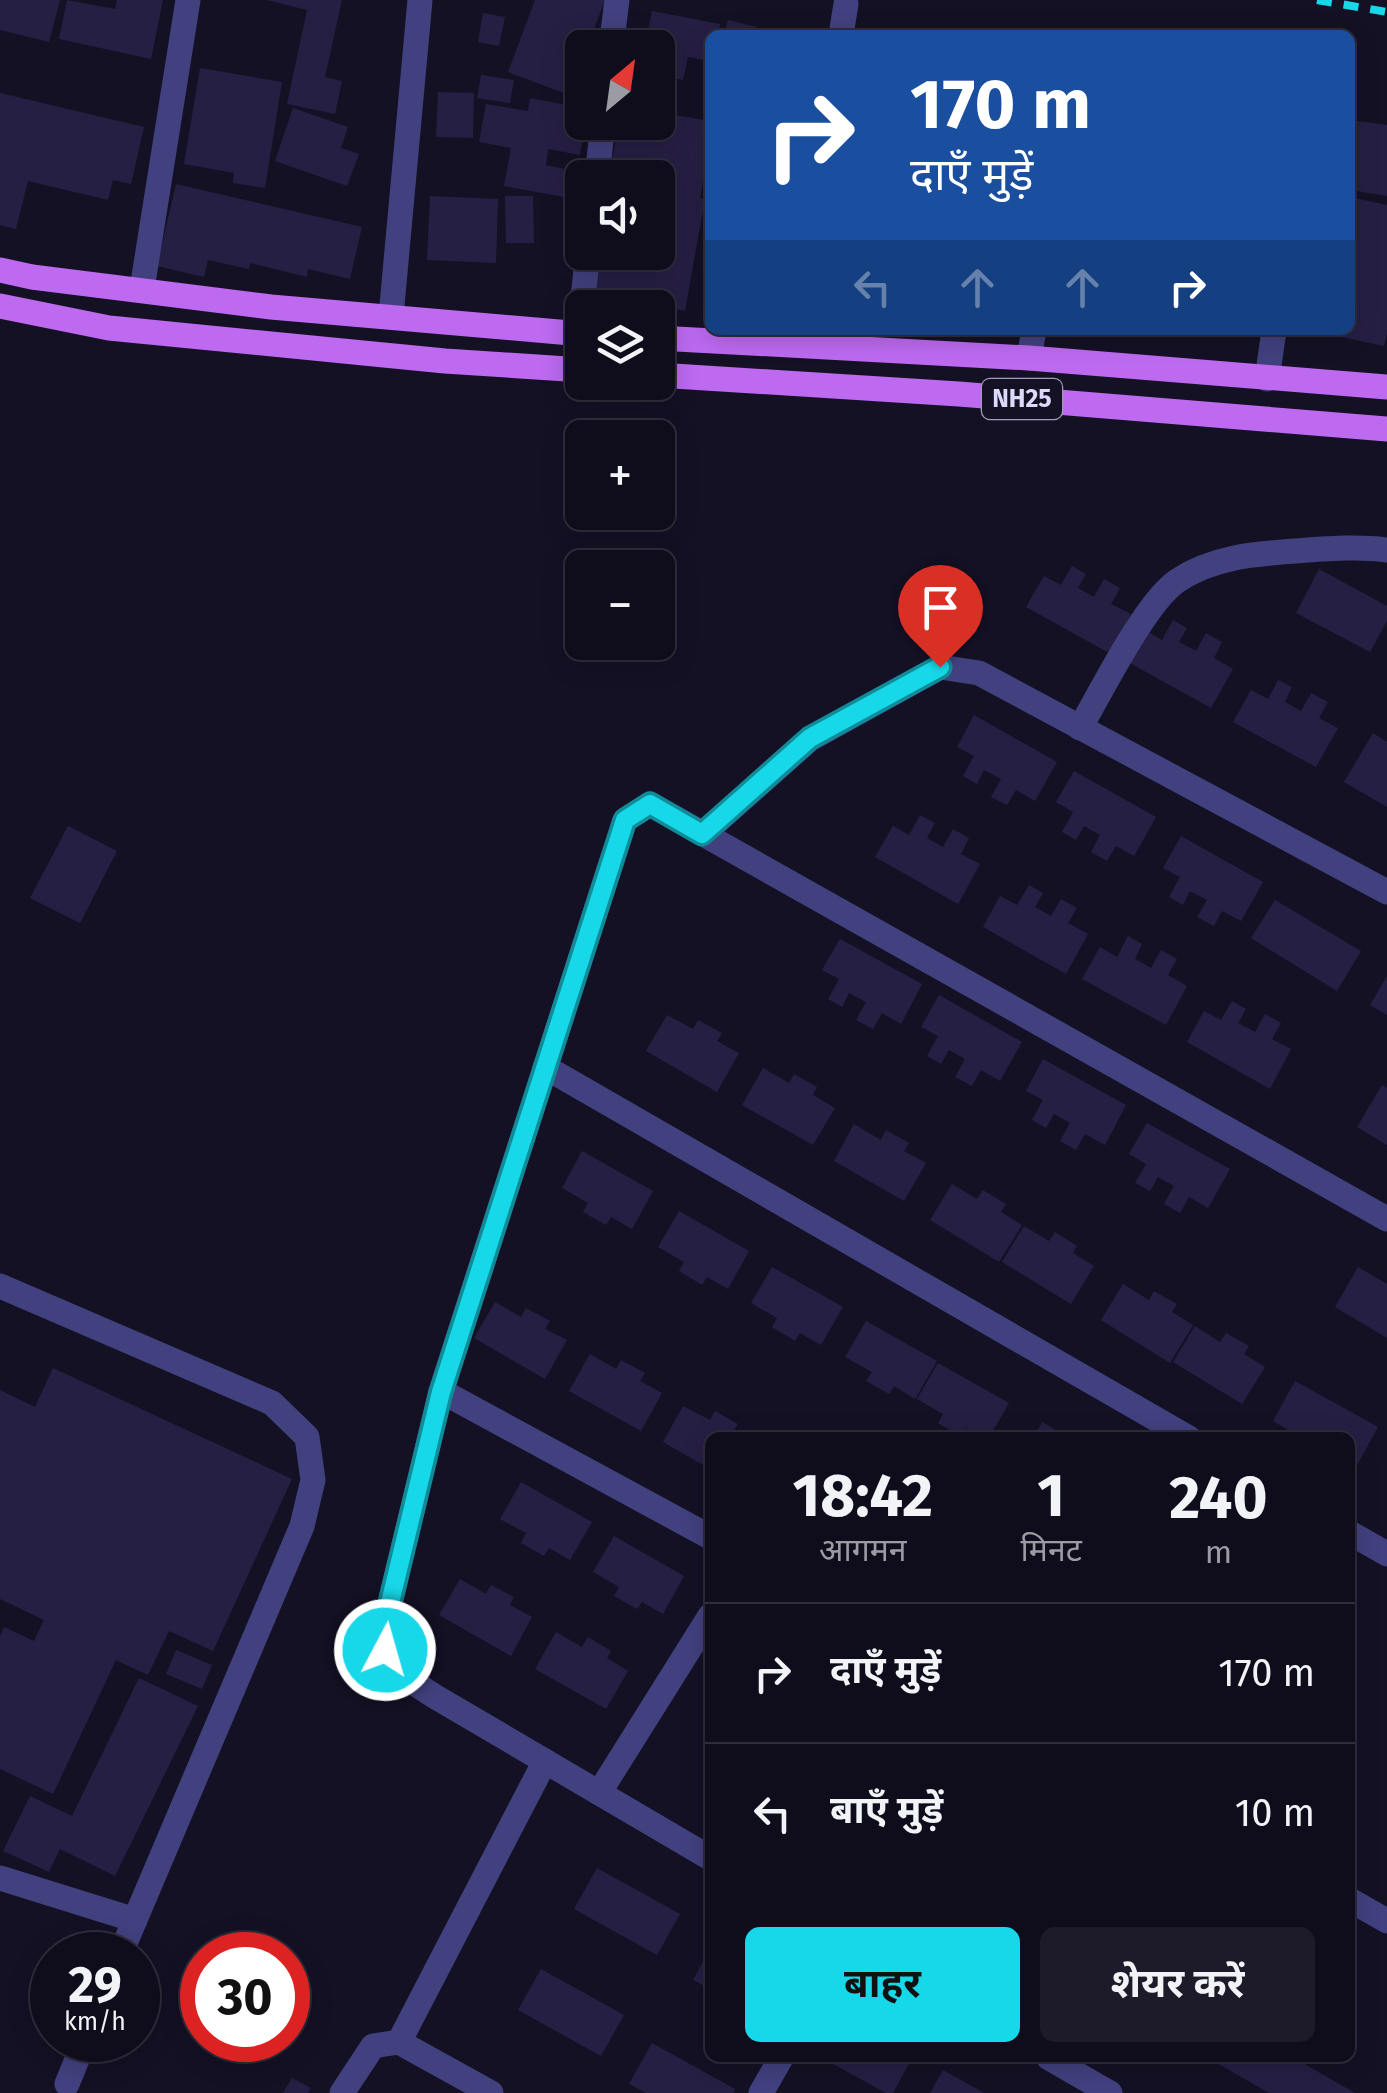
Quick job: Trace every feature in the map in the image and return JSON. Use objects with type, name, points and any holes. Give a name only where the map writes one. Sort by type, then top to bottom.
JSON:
[{"type":"main road","points":[[0,270],[271,307],[565,332]]},
{"type":"main road","points":[[0,306],[109,328],[565,369]]},
{"type":"main road","name":"NH25","points":[[675,338],[795,338],[1387,387]]},
{"type":"main road","name":"NH25","points":[[675,375],[959,394],[1387,430]]},
{"type":"street","points":[[142,289],[188,0]]},
{"type":"street","points":[[391,316],[420,0]]},
{"type":"street","points":[[613,30],[617,0]]},
{"type":"street","points":[[842,30],[846,4]]},
{"type":"street","points":[[1029,358],[1033,335]]},
{"type":"street","points":[[1267,379],[1273,335]]},
{"type":"street","points":[[1080,728],[1142,623],[1175,582],[1207,566],[1246,554],[1344,548],[1386,550]]},
{"type":"street","points":[[702,834],[810,738],[940,667],[979,673],[1387,892]]},
{"type":"street","points":[[705,1855],[434,1696],[402,1675],[385,1650],[389,1607],[441,1392],[625,820],[650,804],[1387,1219]]},
{"type":"street","points":[[545,1067],[1179,1432]]},
{"type":"street","points":[[0,1286],[272,1403],[307,1437],[313,1480],[302,1526],[130,1932]]},
{"type":"street","points":[[441,1392],[705,1533]]},
{"type":"street","points":[[1355,1535],[1387,1554]]},
{"type":"street","points":[[599,1793],[705,1624]]},
{"type":"street","points":[[400,2042],[545,1761]]},
{"type":"street","points":[[0,1878],[135,1920]]},
{"type":"street","points":[[1355,1903],[1387,1920]]},
{"type":"street","points":[[342,2093],[372,2046],[400,2042],[491,2093]]},
{"type":"street","points":[[67,2084],[76,2062]]},
{"type":"street","points":[[761,2093],[778,2062]]},
{"type":"street","points":[[1055,2062],[1094,2089]]},
{"type":"building","points":[[0,0],[60,0],[49,42],[0,30]]},
{"type":"building","points":[[67,0],[115,9],[117,0],[163,0],[151,59],[59,39]]},
{"type":"building","points":[[267,0],[342,0],[325,77],[342,81],[335,114],[287,104],[307,10]]},
{"type":"building","points":[[535,0],[605,0],[594,30],[565,30],[565,93],[508,72]]},
{"type":"building","points":[[652,11],[720,24],[719,30],[705,30],[705,60],[688,57],[683,80],[675,78],[675,30],[648,30]]},
{"type":"building","points":[[483,13],[505,17],[499,46],[478,42]]},
{"type":"building","points":[[728,20],[757,27],[756,30],[725,30]]},
{"type":"building","points":[[200,68],[282,82],[265,188],[233,183],[234,173],[184,164]]},
{"type":"building","points":[[481,75],[514,80],[510,103],[477,98]]},
{"type":"building","points":[[438,92],[474,93],[473,138],[436,137]]},
{"type":"building","points":[[0,93],[144,127],[131,184],[113,180],[108,200],[28,181],[16,229],[0,225]]},
{"type":"building","points":[[530,98],[565,105],[565,140],[583,140],[580,155],[548,149],[546,165],[565,169],[565,197],[504,186],[511,148],[479,142],[486,104],[528,111]]},
{"type":"building","points":[[293,108],[348,127],[341,148],[359,154],[347,186],[275,161]]},
{"type":"building","points":[[675,115],[705,120],[705,169],[700,198],[705,199],[685,311],[675,309],[675,290],[589,290],[592,270],[675,270],[675,160],[612,160],[616,140],[675,140]]},
{"type":"building","points":[[1355,121],[1387,125],[1387,196],[1355,191]]},
{"type":"building","points":[[176,184],[362,227],[350,279],[308,269],[307,277],[250,263],[249,269],[208,260],[204,277],[157,266]]},
{"type":"building","points":[[430,196],[498,199],[496,263],[427,260]]},
{"type":"building","points":[[505,196],[533,196],[534,243],[506,243]]},
{"type":"building","points":[[1355,198],[1387,205],[1384,346],[1332,335],[1355,335]]},
{"type":"building","points":[[1072,566],[1086,574],[1078,588],[1094,597],[1104,579],[1120,588],[1111,604],[1131,614],[1109,653],[1026,607],[1044,576],[1061,585]]},
{"type":"building","points":[[1319,569],[1387,606],[1387,621],[1370,652],[1296,613]]},
{"type":"building","points":[[1173,620],[1187,628],[1179,642],[1196,651],[1206,633],[1222,642],[1214,658],[1233,669],[1211,708],[1128,662],[1145,630],[1162,640]]},
{"type":"building","points":[[1278,680],[1292,687],[1285,702],[1301,711],[1311,693],[1328,702],[1319,718],[1338,728],[1316,767],[1233,722],[1251,690],[1268,699]]},
{"type":"building","points":[[974,715],[1057,762],[1035,801],[1016,790],[1007,805],[991,797],[1001,779],[984,770],[977,784],[963,776],[974,756],[957,747]]},
{"type":"building","points":[[1373,733],[1387,742],[1387,807],[1344,782]]},
{"type":"building","points":[[1074,771],[1156,817],[1134,856],[1116,846],[1107,861],[1091,852],[1100,835],[1084,826],[1076,840],[1062,832],[1073,812],[1056,802]]},
{"type":"building","points":[[920,815],[935,823],[927,838],[943,847],[953,829],[969,838],[961,854],[980,864],[958,904],[875,857],[893,826],[909,835]]},
{"type":"building","points":[[68,826],[117,851],[80,923],[30,898]]},
{"type":"building","points":[[1181,836],[1263,882],[1241,921],[1222,911],[1214,926],[1197,917],[1207,900],[1190,891],[1183,905],[1169,897],[1180,877],[1163,868]]},
{"type":"building","points":[[1029,885],[1043,893],[1035,907],[1051,916],[1061,899],[1077,908],[1068,923],[1088,934],[1066,974],[983,927],[1000,896],[1017,905]]},
{"type":"building","points":[[1275,900],[1361,951],[1337,991],[1251,938]]},
{"type":"building","points":[[1128,936],[1142,944],[1135,959],[1151,968],[1161,950],[1177,959],[1168,975],[1187,986],[1166,1025],[1082,979],[1100,947],[1117,957]]},
{"type":"building","points":[[840,939],[922,984],[901,1024],[882,1013],[873,1029],[856,1020],[866,1002],[849,993],[842,1007],[828,999],[839,979],[822,970]]},
{"type":"building","points":[[1387,976],[1387,1015],[1370,1005]]},
{"type":"building","points":[[939,995],[1022,1042],[1000,1081],[981,1070],[972,1086],[955,1077],[965,1059],[949,1050],[941,1064],[927,1056],[938,1036],[921,1027]]},
{"type":"building","points":[[1232,1001],[1246,1009],[1238,1023],[1255,1032],[1265,1014],[1281,1023],[1272,1039],[1291,1049],[1270,1089],[1187,1042],[1204,1011],[1221,1020]]},
{"type":"building","points":[[667,1015],[693,1029],[698,1020],[722,1033],[717,1041],[739,1053],[717,1092],[646,1051]]},
{"type":"building","points":[[1043,1059],[1126,1105],[1105,1145],[1085,1134],[1076,1150],[1060,1141],[1070,1123],[1054,1114],[1046,1128],[1032,1120],[1043,1100],[1026,1091]]},
{"type":"building","points":[[763,1068],[789,1083],[794,1074],[817,1087],[813,1095],[835,1108],[813,1145],[742,1105]]},
{"type":"building","points":[[1382,1085],[1387,1088],[1387,1145],[1357,1127]]},
{"type":"building","points":[[1147,1123],[1230,1169],[1208,1208],[1189,1197],[1180,1213],[1164,1204],[1174,1186],[1158,1177],[1150,1191],[1135,1183],[1146,1164],[1129,1154]]},
{"type":"building","points":[[854,1124],[881,1140],[886,1130],[909,1143],[904,1151],[926,1163],[904,1201],[834,1161]]},
{"type":"building","points":[[582,1151],[653,1191],[632,1229],[611,1217],[606,1225],[583,1212],[588,1203],[562,1188]]},
{"type":"building","points":[[952,1184],[977,1199],[983,1190],[1006,1204],[1001,1212],[1022,1225],[999,1262],[930,1220]]},
{"type":"building","points":[[679,1211],[749,1251],[728,1289],[707,1277],[702,1285],[679,1271],[684,1262],[658,1247]]},
{"type":"building","points":[[1024,1226],[1049,1241],[1055,1232],[1077,1246],[1073,1253],[1094,1266],[1071,1304],[1002,1262]]},
{"type":"building","points":[[772,1267],[843,1307],[821,1345],[800,1333],[795,1341],[772,1327],[777,1318],[751,1303]]},
{"type":"building","points":[[1358,1267],[1387,1284],[1387,1338],[1335,1307]]},
{"type":"building","points":[[1123,1284],[1149,1300],[1154,1291],[1177,1304],[1172,1312],[1193,1325],[1170,1363],[1101,1320]]},
{"type":"building","points":[[495,1302],[521,1317],[526,1308],[550,1321],[545,1329],[567,1340],[545,1379],[474,1338]]},
{"type":"building","points":[[866,1321],[937,1361],[915,1399],[894,1386],[889,1394],[866,1381],[872,1372],[845,1357]]},
{"type":"building","points":[[1195,1326],[1220,1342],[1226,1333],[1249,1346],[1244,1354],[1265,1367],[1242,1404],[1173,1362]]},
{"type":"building","points":[[590,1354],[616,1369],[621,1360],[645,1373],[640,1381],[662,1393],[641,1431],[569,1391]]},
{"type":"building","points":[[938,1363],[1009,1403],[992,1432],[953,1432],[938,1423],[943,1414],[917,1399]]},
{"type":"building","points":[[53,1368],[292,1479],[213,1651],[169,1631],[148,1675],[116,1660],[53,1794],[0,1769],[0,1636],[4,1627],[34,1641],[44,1620],[0,1599],[0,1390],[35,1407]]},
{"type":"building","points":[[1295,1381],[1378,1427],[1356,1467],[1355,1432],[1292,1432],[1273,1421]]},
{"type":"building","points":[[683,1406],[710,1420],[715,1411],[738,1424],[733,1432],[705,1432],[705,1466],[663,1442]]},
{"type":"building","points":[[1042,1422],[1060,1432],[1037,1432]]},
{"type":"building","points":[[521,1482],[592,1522],[570,1560],[549,1548],[544,1556],[521,1543],[526,1533],[500,1519]]},
{"type":"building","points":[[614,1536],[684,1576],[663,1614],[642,1602],[637,1609],[614,1596],[619,1587],[593,1572]]},
{"type":"building","points":[[460,1579],[486,1594],[491,1585],[514,1597],[510,1605],[532,1617],[511,1656],[439,1615]]},
{"type":"building","points":[[556,1632],[582,1647],[588,1637],[611,1651],[607,1658],[628,1671],[606,1709],[535,1669]]},
{"type":"building","points":[[176,1650],[212,1665],[202,1689],[166,1674]]},
{"type":"building","points":[[139,1678],[198,1706],[115,1876],[60,1849],[49,1872],[3,1851],[30,1796],[72,1816]]},
{"type":"building","points":[[597,1868],[680,1914],[657,1955],[574,1909]]},
{"type":"building","points":[[705,1958],[705,1986],[693,1980]]},
{"type":"building","points":[[541,1969],[624,2015],[601,2056],[518,2010]]},
{"type":"building","points":[[652,2043],[735,2089],[733,2093],[646,2093],[629,2084]]},
{"type":"building","points":[[829,2062],[910,2062],[893,2093],[886,2093]]},
{"type":"building","points":[[1215,2062],[1301,2062],[1355,2093],[1269,2093]]},
{"type":"building","points":[[943,2070],[984,2093],[930,2093]]},
{"type":"building","points":[[292,2078],[311,2088],[308,2093],[283,2093]]},
{"type":"railway","points":[[1317,0],[1387,12]]},
{"type":"route","points":[[385,1650],[389,1607],[441,1392],[625,820],[650,804],[702,834],[810,738],[940,667]]}]
